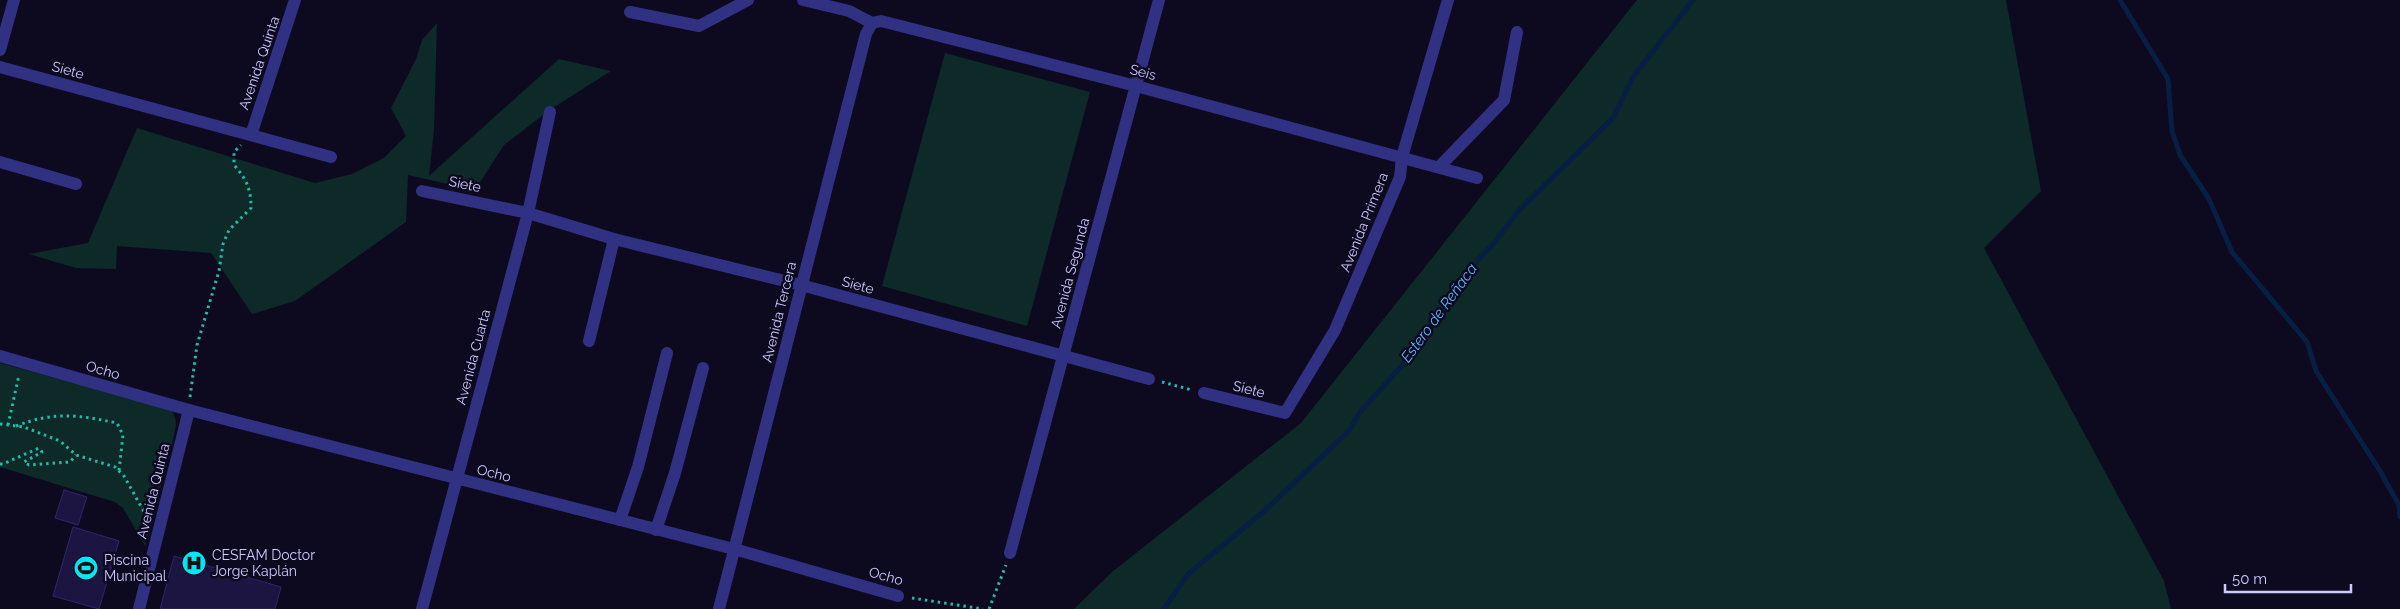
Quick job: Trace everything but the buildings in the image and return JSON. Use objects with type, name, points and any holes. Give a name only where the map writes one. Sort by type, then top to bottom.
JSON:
[{"type":"street","points":[[0,50],[14,0]]},
{"type":"street","name":"Avenida Quinta","points":[[251,135],[295,0]]},
{"type":"street","points":[[630,12],[699,26],[748,0]]},
{"type":"street","name":"Seis","points":[[803,0],[849,11],[872,23],[881,21],[1136,86],[1477,178]]},
{"type":"street","name":"Avenida Segunda","points":[[1010,553],[1159,0]]},
{"type":"street","name":"Avenida Primera","points":[[1285,413],[1335,330],[1400,178],[1402,157],[1448,0]]},
{"type":"street","name":"Avenida Tercera","points":[[719,609],[866,34],[872,23]]},
{"type":"street","points":[[1439,167],[1504,100],[1517,32]]},
{"type":"street","name":"Siete","points":[[0,67],[331,157]]},
{"type":"street","name":"Avenida Cuarta","points":[[422,609],[528,213],[550,112]]},
{"type":"street","points":[[0,162],[76,184]]},
{"type":"street","name":"Siete","points":[[422,191],[528,213],[614,239],[801,285],[1149,379]]},
{"type":"street","points":[[589,341],[614,239]]},
{"type":"street","points":[[620,520],[638,467],[667,353]]},
{"type":"street","name":"Ocho","points":[[0,356],[188,410],[734,549],[898,596]]},
{"type":"street","points":[[656,530],[675,473],[703,368]]},
{"type":"street","name":"Siete","points":[[1204,393],[1285,413]]},
{"type":"street","name":"Avenida Quinta","points":[[139,609],[188,410]]},
{"type":"path","points":[[188,410],[197,345],[219,271],[223,244],[229,230],[251,208],[248,180],[234,166],[233,159],[234,152],[251,135]]},
{"type":"path","points":[[8,425],[22,362]]},
{"type":"path","points":[[1149,379],[1204,393]]},
{"type":"path","points":[[14,426],[40,416],[58,414],[118,423],[123,435],[119,471]]},
{"type":"path","points":[[0,424],[24,427],[60,441],[76,455],[115,467],[124,476],[158,535]]},
{"type":"path","points":[[0,464],[40,448],[42,452],[24,462],[29,465],[70,462],[76,455]]},
{"type":"path","points":[[989,609],[1010,553]]},
{"type":"path","name":"Ocho","points":[[898,596],[983,609]]},
{"type":"green space","points":[[1637,0],[2006,0],[2041,191],[1984,248],[2164,581],[2171,609],[1074,609],[1112,572],[1301,423]]},
{"type":"green space","points":[[437,23],[434,130],[429,176],[559,59],[611,71],[551,109],[504,145],[475,190],[408,175],[406,222],[295,301],[252,314],[211,253],[117,246],[116,269],[76,268],[29,254],[88,243],[137,128],[315,183],[352,174],[384,158],[406,136],[391,108],[416,59],[422,40]]},
{"type":"green space","points":[[945,53],[1090,92],[1027,326],[882,286]]},
{"type":"green space","points":[[0,363],[170,409],[173,412],[176,425],[175,432],[145,546],[123,508],[115,502],[0,467]]},
{"type":"waterway","name":"Estero de Reñaca","points":[[1164,609],[1188,574],[1262,513],[1349,431],[1360,412],[1406,361],[1448,305],[1468,270],[1495,242],[1517,212],[1613,118],[1633,77],[1693,0]]},
{"type":"waterway","points":[[2120,0],[2168,79],[2172,131],[2180,155],[2209,199],[2232,252],[2307,342],[2316,371],[2380,471],[2399,505],[2400,517]]},
{"type":"place","name":"CESFAM Doctor Jorge Kaplán","points":[[194,563]]},
{"type":"place","name":"Piscina Municipal","points":[[86,568]]}]
